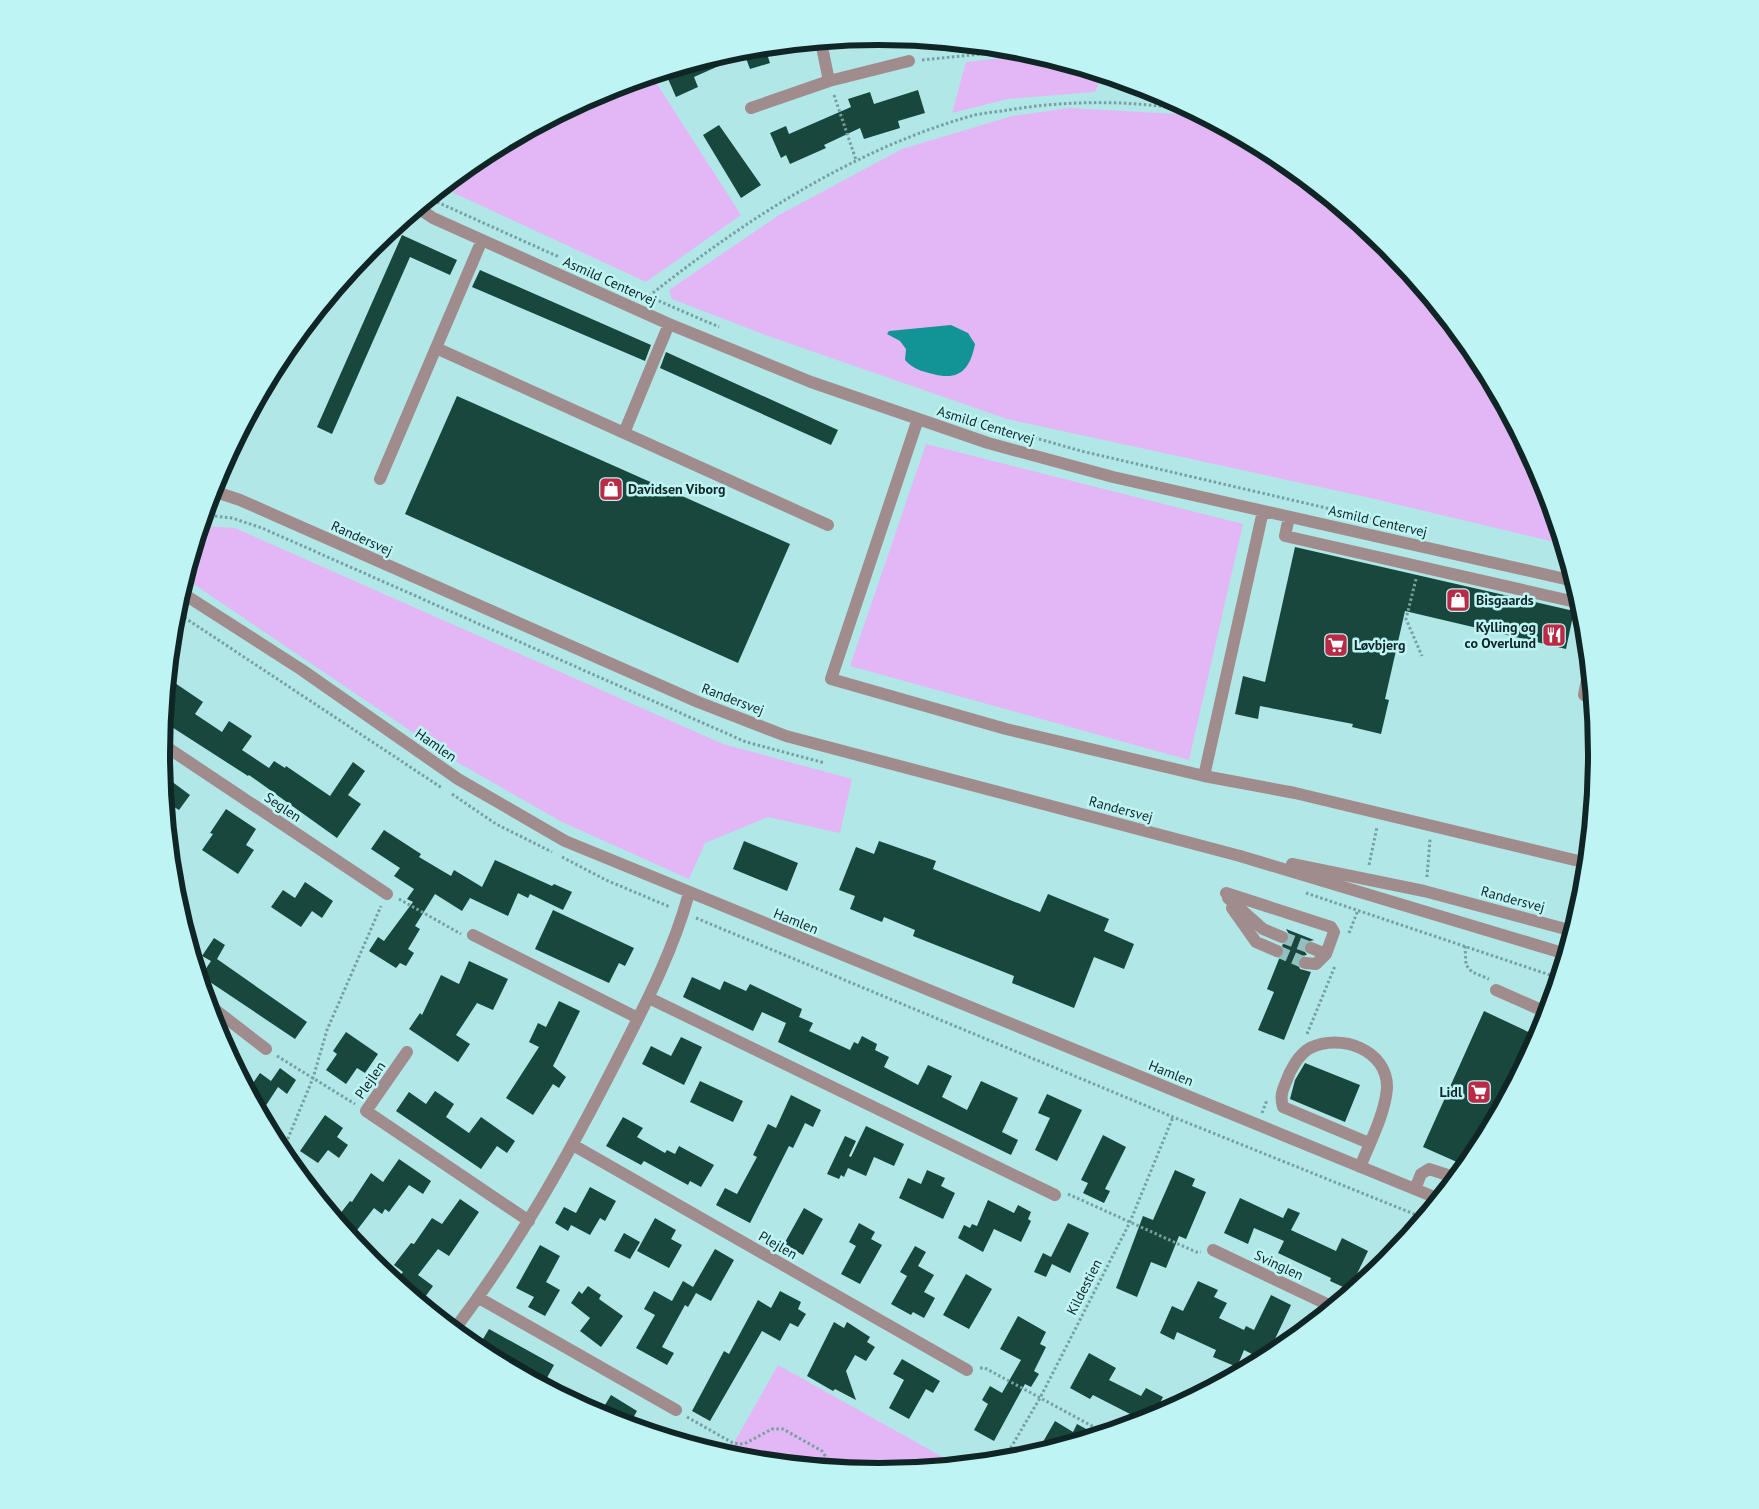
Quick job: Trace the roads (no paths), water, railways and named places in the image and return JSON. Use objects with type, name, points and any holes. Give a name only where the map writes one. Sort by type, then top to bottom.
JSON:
[{"type":"street","points":[[822,48],[830,80]]},
{"type":"street","points":[[752,108],[830,80],[909,61]]},
{"type":"street","name":"Asmild Centervej","points":[[424,211],[482,240],[669,324],[811,382],[988,443],[1113,477],[1567,580]]},
{"type":"street","points":[[380,479],[482,240]]},
{"type":"street","points":[[624,433],[669,324]]},
{"type":"street","points":[[436,348],[828,526]]},
{"type":"street","points":[[918,419],[831,679],[1006,729],[1204,776],[1295,794],[1581,861]]},
{"type":"street","name":"Randersvej","points":[[222,489],[240,500]]},
{"type":"street","name":"Randersvej","points":[[220,494],[240,500],[698,702],[786,736],[1240,856],[1561,952]]},
{"type":"street","points":[[1204,776],[1263,511]]},
{"type":"street","points":[[1289,517],[1285,536],[1572,601]]},
{"type":"street","points":[[1561,598],[1568,583]]},
{"type":"street","name":"Hamlen","points":[[188,597],[302,670],[458,779],[565,841],[688,893],[1434,1196]]},
{"type":"street","points":[[1584,695],[1585,688]]},
{"type":"street","name":"Seglen","points":[[170,749],[387,894]]},
{"type":"street","name":"Randersvej","points":[[1240,856],[1411,888],[1567,929]]},
{"type":"street","points":[[1306,867],[1334,865],[1387,876],[1411,888]]},
{"type":"street","points":[[458,1325],[479,1298],[573,1145],[649,998],[683,913],[688,893]]},
{"type":"street","points":[[1229,900],[1263,929],[1282,937]]},
{"type":"street","points":[[1229,900],[1256,942],[1277,950]]},
{"type":"street","points":[[1229,900],[1330,927],[1334,932],[1332,957]]},
{"type":"street","points":[[473,935],[638,1018]]},
{"type":"street","points":[[1311,948],[1332,957]]},
{"type":"street","points":[[1305,963],[1316,964],[1332,957]]},
{"type":"street","points":[[1496,990],[1541,1010]]},
{"type":"street","points":[[649,998],[1055,1195]]},
{"type":"street","points":[[219,1013],[266,1049]]},
{"type":"street","points":[[1360,1167],[1382,1112],[1387,1088],[1385,1071],[1376,1058],[1361,1048],[1339,1042],[1310,1048],[1298,1060],[1288,1076],[1280,1097],[1283,1107],[1369,1144]]},
{"type":"street","name":"Plejlen","points":[[407,1052],[366,1111],[528,1221]]},
{"type":"street","name":"Plejlen","points":[[573,1145],[967,1370]]},
{"type":"street","points":[[1415,1189],[1421,1174],[1429,1168],[1450,1176]]},
{"type":"street","name":"Svinglen","points":[[1213,1250],[1327,1304]]},
{"type":"street","points":[[479,1298],[676,1410]]},
{"type":"water","points":[[951,325],[968,333],[975,344],[970,361],[966,367],[962,371],[950,376],[929,373],[911,366],[905,360],[906,349],[900,341],[887,334],[889,331]]},
{"type":"tunnel","points":[[1282,937],[1311,948]]},
{"type":"tunnel","points":[[1277,951],[1305,963]]},
{"type":"place","name":"Davidsen Viborg","points":[[611,489]]},
{"type":"place","name":"Bisgaards","points":[[1458,600]]},
{"type":"place","name":"Kylling og co Overlund","points":[[1554,635]]},
{"type":"place","name":"Løvbjerg","points":[[1336,645]]},
{"type":"place","name":"Lidl","points":[[1479,1092]]}]
